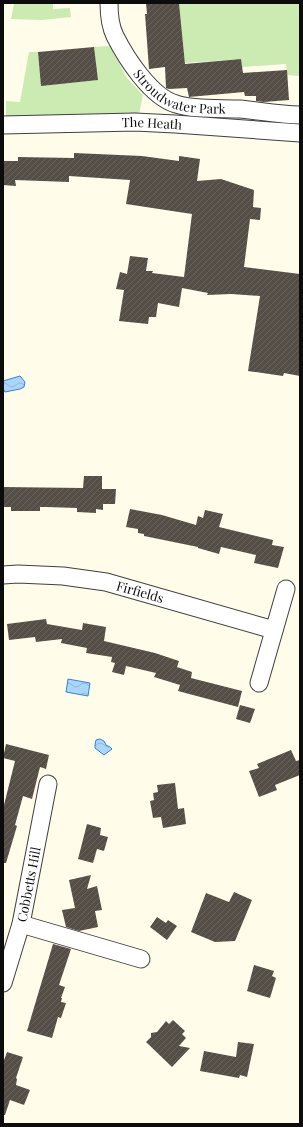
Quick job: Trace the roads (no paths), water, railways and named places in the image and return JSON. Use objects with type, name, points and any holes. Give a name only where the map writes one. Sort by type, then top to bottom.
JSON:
[{"type":"street","name":"Stroudwater Park","points":[[108,3],[114,35],[136,72],[152,90],[163,99],[176,104],[190,106],[300,115]]},
{"type":"street","name":"The Heath","points":[[3,125],[136,122],[300,134]]},
{"type":"street","name":"Firfields","points":[[3,575],[18,574],[63,576],[106,582],[274,630]]},
{"type":"street","points":[[259,683],[286,589]]},
{"type":"street","name":"Cobbetts Hill","points":[[3,983],[20,924],[48,784]]},
{"type":"street","points":[[20,924],[141,959]]},
{"type":"water","points":[[20,376],[25,382],[24,387],[5,392],[3,388],[3,381]]},
{"type":"water","points":[[68,679],[90,683],[88,696],[66,692]]},
{"type":"water","points":[[100,739],[112,749],[104,755],[95,748],[96,740]]}]
